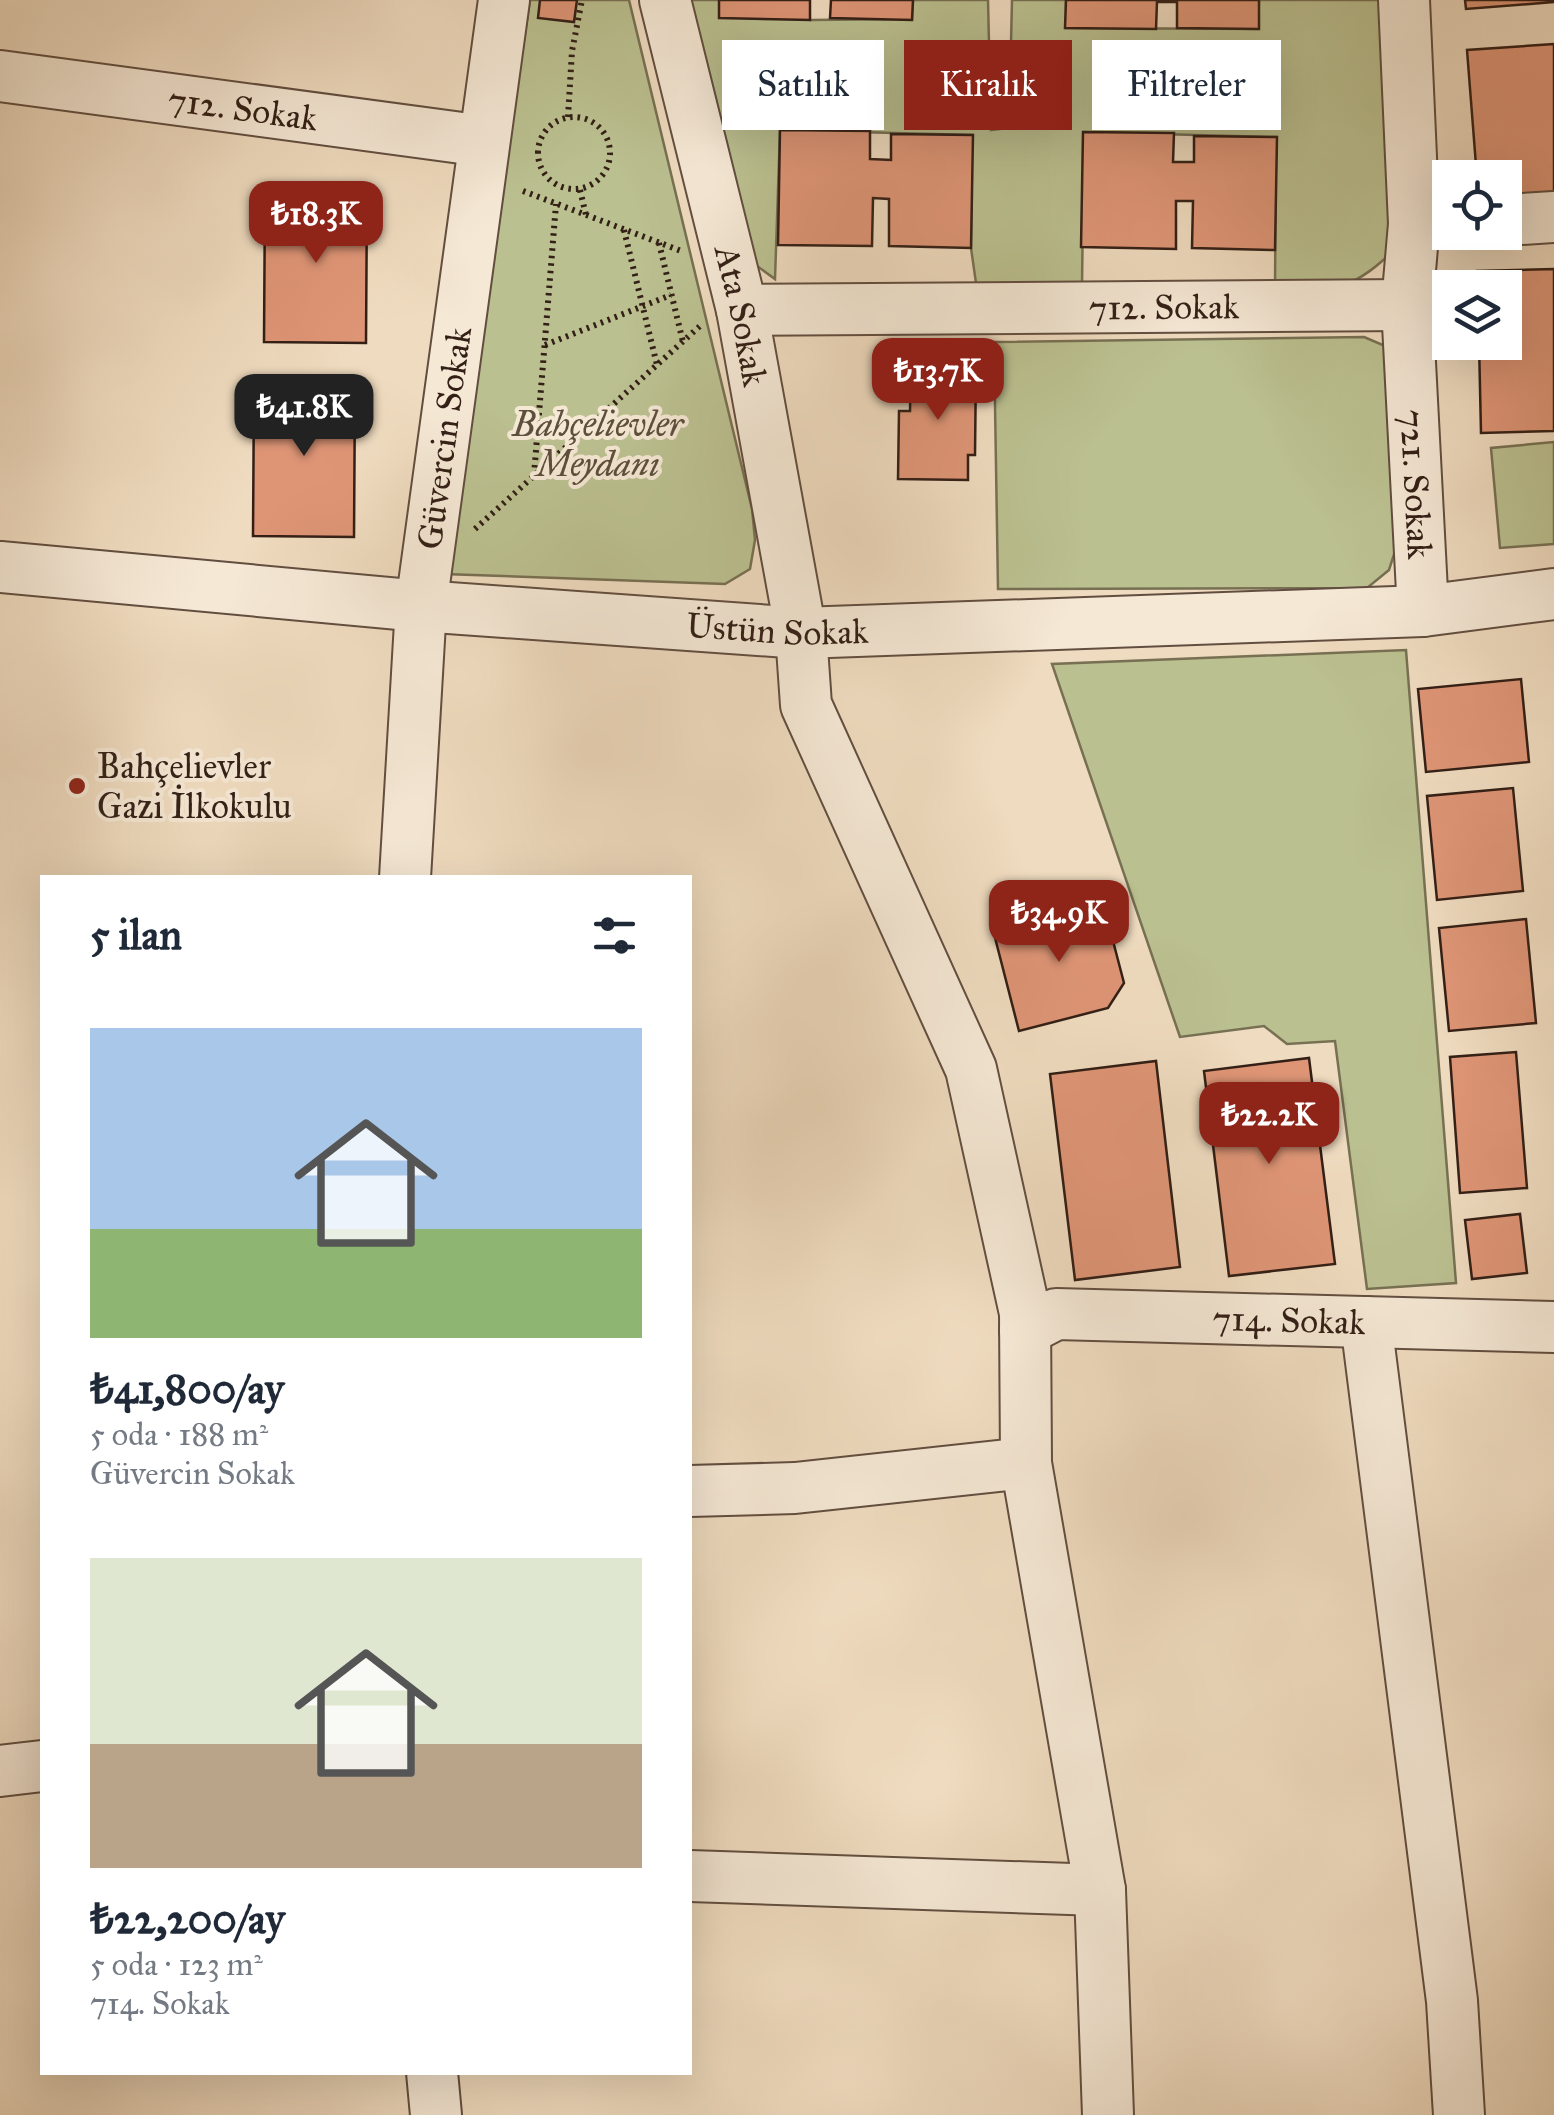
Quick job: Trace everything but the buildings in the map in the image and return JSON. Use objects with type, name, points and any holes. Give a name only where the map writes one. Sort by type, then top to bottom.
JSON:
[{"type":"street","name":"Güvercin Sokak","points":[[404,875],[423,590],[504,0]]},
{"type":"street","name":"Ata Sokak","points":[[665,0],[738,291],[802,633],[806,705],[971,1070],[1025,1330],[1026,1462],[1100,1890],[1108,2115]]},
{"type":"street","name":"721. Sokak","points":[[1404,0],[1432,223],[1407,305],[1423,611]]},
{"type":"street","name":"712. Sokak","points":[[0,76],[482,158]]},
{"type":"street","points":[[1522,219],[1554,217]]},
{"type":"street","name":"712. Sokak","points":[[738,291],[1407,305]]},
{"type":"street","name":"Üstün Sokak","points":[[0,567],[423,590],[802,633],[1423,611],[1554,594]]},
{"type":"street","name":"714. Sokak","points":[[1025,1330],[1056,1314],[1554,1326]]},
{"type":"street","points":[[1366,1322],[1452,2001],[1460,2115]]},
{"type":"street","points":[[692,1490],[795,1488],[1026,1462]]},
{"type":"street","points":[[0,1771],[40,1766]]},
{"type":"street","points":[[692,1876],[1100,1890]]},
{"type":"street","points":[[432,2075],[436,2115]]},
{"type":"path","points":[[568,116],[572,51],[582,0]]},
{"type":"path","points":[[568,116],[584,117],[599,126],[611,155],[606,171],[595,183],[580,190],[563,189],[540,167],[541,135],[553,122],[568,116]]},
{"type":"path","points":[[423,590],[534,476],[738,291],[658,242],[556,204],[482,158]]},
{"type":"path","points":[[580,190],[586,215]]},
{"type":"path","points":[[534,476],[556,204]]},
{"type":"path","points":[[624,229],[657,365]]},
{"type":"path","points":[[658,242],[683,342]]},
{"type":"path","points":[[545,344],[671,294]]},
{"type":"green space","name":"Bahçelievler Meydanı","points":[[530,0],[629,0],[752,509],[755,540],[750,569],[725,584],[444,574]]},
{"type":"green space","points":[[682,0],[719,0],[810,20],[912,19],[913,0],[988,0],[989,40],[904,40],[904,130],[1072,130],[1072,40],[1011,40],[1012,0],[1066,0],[1066,28],[1258,29],[1259,0],[1387,0],[1391,253],[1351,282],[1311,291],[1275,290],[1276,137],[1084,132],[1082,286],[976,283],[971,248],[972,135],[780,130],[775,279],[750,261]]},
{"type":"green space","points":[[1364,337],[1390,348],[1398,542],[1389,570],[1367,588],[998,589],[994,342]]},
{"type":"green space","points":[[1554,442],[1554,544],[1500,548],[1491,448]]},
{"type":"green space","points":[[1406,650],[1456,1283],[1367,1289],[1335,1041],[1287,1044],[1264,1026],[1180,1037],[1052,664]]},
{"type":"place","name":"Bahçelievler Gazi İlkokulu","points":[[77,786]]}]
